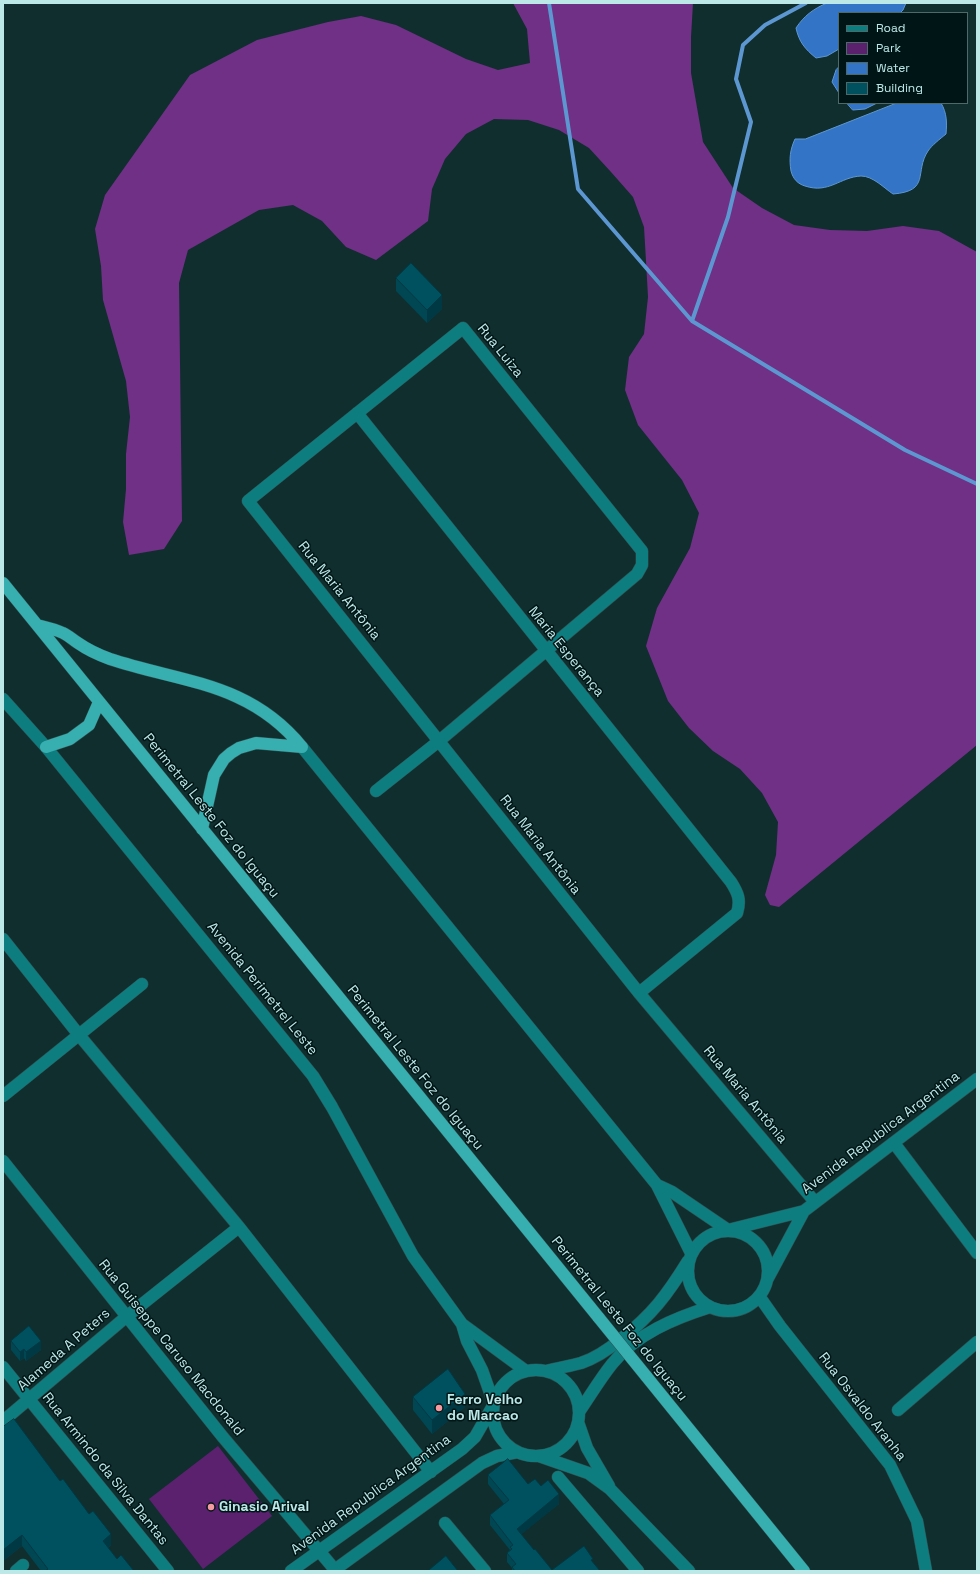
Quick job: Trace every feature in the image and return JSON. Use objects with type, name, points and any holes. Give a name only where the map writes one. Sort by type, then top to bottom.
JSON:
[{"type":"highway","name":"Perimetral Leste Foz do Iguaçu","points":[[3,583],[804,1571]]},
{"type":"highway","points":[[37,625],[63,633],[77,643],[110,659],[217,688],[236,696],[253,705],[280,724],[302,747]]},
{"type":"highway","points":[[46,747],[70,739],[89,725],[99,702]]},
{"type":"highway","points":[[202,829],[214,775],[224,759],[231,753],[243,746],[256,743],[302,747]]},
{"type":"street","name":"Rua Luiza","points":[[248,501],[463,328],[642,552],[642,565],[637,574],[545,651]]},
{"type":"street","name":"Maria Esperança","points":[[357,413],[739,894],[740,905],[737,913],[639,993]]},
{"type":"street","name":"Rua Maria Antônia","points":[[248,501],[639,993],[816,1202]]},
{"type":"street","points":[[376,791],[439,741],[545,651]]},
{"type":"street","name":"Avenida Perimetrel Leste","points":[[3,699],[46,747],[313,1076],[332,1107],[413,1256],[462,1324],[526,1371]]},
{"type":"street","points":[[302,747],[657,1185],[690,1257],[688,1280],[691,1288],[702,1302],[718,1310],[736,1310],[753,1302],[759,1296],[767,1280],[767,1262],[759,1245],[745,1234],[728,1230],[719,1231],[703,1239],[690,1257],[671,1290],[658,1306],[641,1324],[608,1349],[581,1363],[546,1371],[526,1371],[509,1380],[500,1390],[494,1404],[493,1413],[498,1432],[503,1440],[518,1452]]},
{"type":"street","points":[[3,939],[79,1035],[239,1227],[431,1472]]},
{"type":"street","points":[[3,1096],[142,984]]},
{"type":"street","name":"Avenida Republica Argentina","points":[[767,1280],[804,1212],[977,1079]]},
{"type":"street","points":[[894,1143],[977,1253]]},
{"type":"street","name":"Rua Guiseppe Caruso Macdonald","points":[[3,1161],[222,1436],[334,1571]]},
{"type":"street","points":[[657,1185],[672,1192],[728,1230]]},
{"type":"street","name":"Avenida Republica Argentina","points":[[728,1230],[804,1212]]},
{"type":"street","name":"Alameda A Peters","points":[[3,1421],[30,1400],[126,1317],[239,1227]]},
{"type":"street","name":"Rua Osvaldo Aranha","points":[[759,1296],[780,1326],[890,1465],[917,1521],[926,1571]]},
{"type":"street","points":[[537,1456],[551,1453],[563,1446],[573,1435],[579,1417],[613,1363],[635,1343],[647,1334],[680,1316],[710,1307]]},
{"type":"street","name":"Avenida Perimetrel Leste","points":[[462,1324],[467,1341],[482,1370],[494,1404]]},
{"type":"street","points":[[898,1410],[977,1342]]},
{"type":"street","name":"Rua Armindo da Silva Dantas","points":[[3,1367],[168,1571]]},
{"type":"street","points":[[546,1371],[555,1374],[570,1386],[578,1403],[579,1417],[587,1448],[610,1489]]},
{"type":"street","name":"Avenida Republica Argentina","points":[[291,1571],[462,1449],[475,1437],[494,1404]]},
{"type":"street","points":[[334,1571],[482,1463],[497,1456],[518,1452],[560,1462],[588,1474],[610,1489],[689,1571]]},
{"type":"street","points":[[558,1476],[638,1571]]},
{"type":"street","points":[[445,1523],[485,1571]]},
{"type":"green space","name":"Ginasio Arival","points":[[218,1446],[272,1516],[203,1569],[149,1499]]},
{"type":"shaded area","points":[[513,3],[693,3],[691,73],[703,142],[733,188],[762,208],[794,225],[830,230],[867,231],[903,226],[939,231],[977,252],[977,745],[779,907],[770,905],[765,895],[776,855],[778,822],[762,793],[740,769],[713,751],[689,728],[668,701],[646,646],[657,608],[690,548],[699,513],[682,480],[638,425],[625,390],[629,357],[644,334],[648,297],[644,227],[633,197],[589,148],[559,130],[528,120],[494,119],[466,134],[445,159],[432,189],[428,221],[376,260],[346,247],[322,221],[293,205],[259,210],[188,250],[179,283],[182,521],[164,549],[129,555],[123,522],[126,489],[126,454],[130,417],[126,381],[103,300],[101,266],[95,229],[105,195],[190,75],[257,40],[328,22],[361,16],[396,25],[466,59],[498,70],[530,63],[527,29]]},
{"type":"water","points":[[827,3],[906,3],[901,12],[838,12],[838,50],[827,56],[816,58],[803,45],[796,28],[809,13]]},
{"type":"water","points":[[838,68],[838,91],[832,82]]},
{"type":"water","points":[[848,104],[875,104],[865,109],[853,110]]},
{"type":"water","points":[[894,104],[942,104],[945,114],[946,134],[928,151],[924,159],[920,179],[917,185],[913,189],[905,192],[893,194],[874,180],[861,176],[821,188],[813,188],[800,184],[794,179],[792,174],[790,159],[795,139],[805,139]]},
{"type":"building","points":[[411,263],[442,295],[427,310],[396,278]]},
{"type":"building","points":[[29,1326],[41,1341],[26,1352],[24,1349],[20,1352],[11,1341]]},
{"type":"building","points":[[448,1369],[465,1394],[432,1420],[413,1397]]},
{"type":"building","points":[[14,1419],[60,1481],[63,1479],[89,1514],[93,1511],[111,1534],[103,1541],[117,1559],[121,1555],[134,1571],[45,1571],[48,1569],[22,1535],[3,1550],[3,1427]]},
{"type":"building","points":[[508,1459],[528,1484],[535,1479],[541,1486],[548,1480],[559,1494],[517,1529],[534,1550],[535,1549],[552,1570],[584,1546],[593,1559],[591,1560],[600,1571],[515,1571],[512,1567],[516,1564],[507,1553],[512,1549],[510,1547],[513,1545],[490,1515],[509,1500],[488,1475]]},
{"type":"building","points":[[446,1556],[458,1571],[428,1571]]},
{"type":"waterway","points":[[549,3],[578,189],[692,321],[905,450],[977,484]]},
{"type":"waterway","points":[[692,321],[728,217],[751,122],[736,79],[743,45],[765,25],[806,3]]},
{"type":"place","name":"Ferro Velho do Marcao","points":[[439,1408]]},
{"type":"place","name":"Ginasio Arival","points":[[211,1507]]}]
